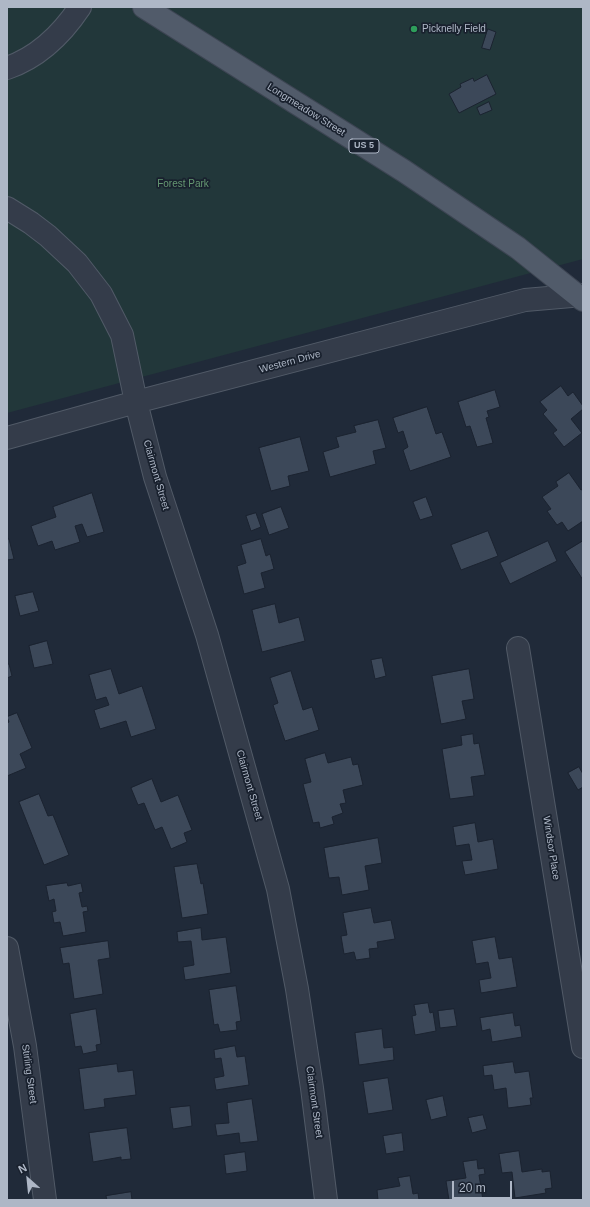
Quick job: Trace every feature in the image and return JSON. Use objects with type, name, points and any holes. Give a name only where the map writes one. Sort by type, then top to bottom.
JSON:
[{"type":"main road","name":"Longmeadow Street","points":[[144,7],[404,171],[518,248],[581,297]]},
{"type":"street","points":[[7,68],[27,59],[53,41],[80,7]]},
{"type":"street","name":"Clairmont Street","points":[[7,208],[31,224],[63,249],[77,263],[97,288],[122,335],[136,402],[155,477],[207,635],[278,889],[295,981],[312,1088],[326,1200]]},
{"type":"street","name":"Western Drive","points":[[7,438],[136,402],[525,300],[581,297]]},
{"type":"street","name":"Windsor Place","points":[[518,648],[583,1047]]},
{"type":"street","name":"Stirling Street","points":[[7,948],[25,1046],[45,1200]]},
{"type":"green space","name":"Forest Park","points":[[7,7],[583,7],[583,259],[7,413]]},
{"type":"building","points":[[488,29],[496,32],[490,50],[482,48]]},
{"type":"building","points":[[487,75],[496,94],[459,113],[449,94],[461,87],[460,84],[473,78],[474,81]]},
{"type":"building","points":[[489,102],[492,110],[480,115],[477,108]]},
{"type":"building","points":[[561,386],[568,396],[573,392],[583,406],[583,409],[571,419],[582,433],[564,447],[553,433],[557,430],[543,414],[547,410],[540,402]]},
{"type":"building","points":[[495,390],[500,407],[487,411],[489,417],[486,418],[493,443],[477,447],[470,426],[466,427],[458,402]]},
{"type":"building","points":[[427,407],[436,434],[442,432],[451,457],[410,471],[403,450],[408,447],[403,431],[398,433],[393,418]]},
{"type":"building","points":[[378,420],[386,448],[373,451],[376,464],[330,477],[323,452],[339,447],[336,437],[356,432],[354,426]]},
{"type":"building","points":[[300,437],[309,471],[288,476],[290,486],[271,491],[259,448]]},
{"type":"building","points":[[569,473],[581,490],[583,489],[583,521],[568,531],[562,522],[557,525],[547,511],[551,509],[542,497],[558,486],[556,482]]},
{"type":"building","points":[[92,493],[104,532],[87,537],[82,524],[75,526],[80,542],[55,550],[52,541],[38,546],[31,526],[56,517],[53,507]]},
{"type":"building","points":[[426,497],[433,516],[420,520],[413,502]]},
{"type":"building","points":[[281,507],[289,528],[269,535],[262,514]]},
{"type":"building","points":[[256,513],[261,527],[251,531],[246,516]]},
{"type":"building","points":[[488,531],[498,556],[461,570],[451,545]]},
{"type":"building","points":[[7,539],[9,539],[14,559],[7,560]]},
{"type":"building","points":[[261,539],[266,556],[270,554],[274,569],[261,573],[265,588],[244,594],[237,566],[246,563],[241,545]]},
{"type":"building","points":[[548,541],[557,561],[510,584],[500,563]]},
{"type":"building","points":[[583,541],[583,580],[565,552]]},
{"type":"building","points":[[33,592],[39,611],[20,616],[15,596]]},
{"type":"building","points":[[275,604],[279,623],[299,617],[305,641],[262,652],[252,610]]},
{"type":"building","points":[[47,641],[53,664],[34,668],[29,646]]},
{"type":"building","points":[[382,658],[386,676],[375,679],[371,660]]},
{"type":"building","points":[[7,664],[9,664],[12,676],[7,678]]},
{"type":"building","points":[[111,669],[119,694],[142,686],[156,729],[131,737],[126,721],[100,729],[94,710],[109,705],[106,697],[96,700],[89,675]]},
{"type":"building","points":[[469,669],[474,699],[462,701],[466,719],[441,724],[432,676]]},
{"type":"building","points":[[291,671],[303,710],[312,707],[319,730],[285,741],[273,705],[278,703],[270,678]]},
{"type":"building","points":[[17,713],[32,748],[20,754],[26,768],[7,776],[7,723],[9,722],[7,717]]},
{"type":"building","points":[[473,734],[474,744],[479,743],[485,775],[471,777],[474,796],[450,799],[442,749],[462,745],[461,736]]},
{"type":"building","points":[[325,753],[328,763],[351,757],[353,765],[358,764],[363,785],[343,790],[346,803],[340,804],[343,813],[332,817],[334,824],[320,828],[319,822],[313,823],[303,784],[311,782],[305,759]]},
{"type":"building","points":[[579,767],[583,774],[583,787],[578,790],[568,773]]},
{"type":"building","points":[[152,779],[161,802],[178,795],[192,830],[184,833],[187,842],[171,849],[162,827],[155,830],[144,803],[138,805],[131,788]]},
{"type":"building","points":[[39,794],[48,816],[53,815],[69,855],[44,865],[19,802]]},
{"type":"building","points":[[475,823],[478,842],[493,839],[498,869],[465,875],[462,861],[472,860],[469,844],[456,846],[453,827]]},
{"type":"building","points":[[378,838],[382,863],[365,866],[369,890],[342,895],[339,877],[329,878],[324,848]]},
{"type":"building","points":[[197,864],[201,884],[203,883],[208,914],[182,918],[174,867]]},
{"type":"building","points":[[67,883],[68,886],[81,883],[83,892],[79,893],[82,907],[87,906],[88,911],[83,912],[86,932],[63,936],[60,922],[54,923],[52,912],[56,911],[54,899],[49,901],[46,886]]},
{"type":"building","points":[[371,908],[374,923],[391,920],[395,939],[377,942],[378,948],[369,949],[370,958],[356,960],[354,952],[344,954],[341,936],[347,935],[343,913]]},
{"type":"building","points":[[201,928],[202,940],[226,937],[231,973],[185,980],[183,967],[194,965],[191,941],[178,942],[177,932]]},
{"type":"building","points":[[495,937],[499,959],[512,957],[517,987],[481,993],[479,980],[491,978],[488,962],[476,964],[472,941]]},
{"type":"building","points":[[108,941],[110,958],[98,960],[103,994],[74,999],[69,963],[63,964],[60,948]]},
{"type":"building","points":[[236,986],[241,1021],[236,1022],[237,1030],[220,1032],[218,1024],[214,1025],[209,990]]},
{"type":"building","points":[[428,1003],[430,1013],[433,1012],[436,1031],[415,1035],[412,1016],[416,1015],[414,1005]]},
{"type":"building","points":[[96,1009],[101,1044],[96,1045],[97,1051],[83,1054],[81,1046],[75,1047],[70,1014]]},
{"type":"building","points":[[454,1009],[457,1026],[440,1028],[438,1011]]},
{"type":"building","points":[[513,1013],[515,1026],[520,1025],[522,1037],[492,1042],[490,1029],[482,1031],[480,1018]]},
{"type":"building","points":[[382,1029],[384,1048],[393,1047],[394,1060],[359,1065],[355,1033]]},
{"type":"building","points":[[235,1046],[237,1057],[245,1056],[249,1085],[216,1090],[214,1078],[224,1076],[221,1058],[215,1059],[214,1050]]},
{"type":"building","points":[[513,1062],[515,1073],[529,1071],[533,1098],[530,1098],[531,1105],[508,1108],[506,1088],[494,1090],[492,1075],[484,1076],[483,1066]]},
{"type":"building","points":[[117,1064],[118,1072],[133,1070],[136,1095],[104,1099],[105,1107],[84,1110],[79,1069]]},
{"type":"building","points":[[388,1078],[393,1110],[368,1114],[363,1082]]},
{"type":"building","points":[[443,1096],[447,1116],[431,1120],[426,1100]]},
{"type":"building","points":[[252,1099],[258,1141],[240,1143],[239,1133],[217,1136],[215,1124],[229,1123],[227,1103]]},
{"type":"building","points":[[190,1106],[192,1126],[173,1129],[170,1108]]},
{"type":"building","points":[[483,1115],[487,1129],[472,1133],[468,1118]]},
{"type":"building","points":[[127,1128],[131,1159],[121,1160],[121,1157],[93,1162],[89,1133]]},
{"type":"building","points":[[402,1133],[404,1151],[386,1154],[383,1136]]},
{"type":"building","points":[[519,1151],[522,1172],[542,1169],[542,1172],[550,1171],[552,1188],[545,1189],[546,1193],[515,1198],[512,1172],[502,1173],[499,1154]]},
{"type":"building","points":[[245,1152],[247,1171],[226,1174],[224,1155]]},
{"type":"building","points":[[477,1160],[478,1169],[484,1168],[485,1174],[479,1175],[483,1200],[449,1200],[446,1181],[466,1178],[463,1162]]},
{"type":"building","points":[[410,1176],[413,1194],[418,1193],[419,1200],[378,1200],[377,1190],[400,1186],[398,1178]]},
{"type":"building","points":[[131,1192],[132,1200],[107,1200],[106,1196]]},
{"type":"place","name":"Picknelly Field","points":[[414,29]]}]
